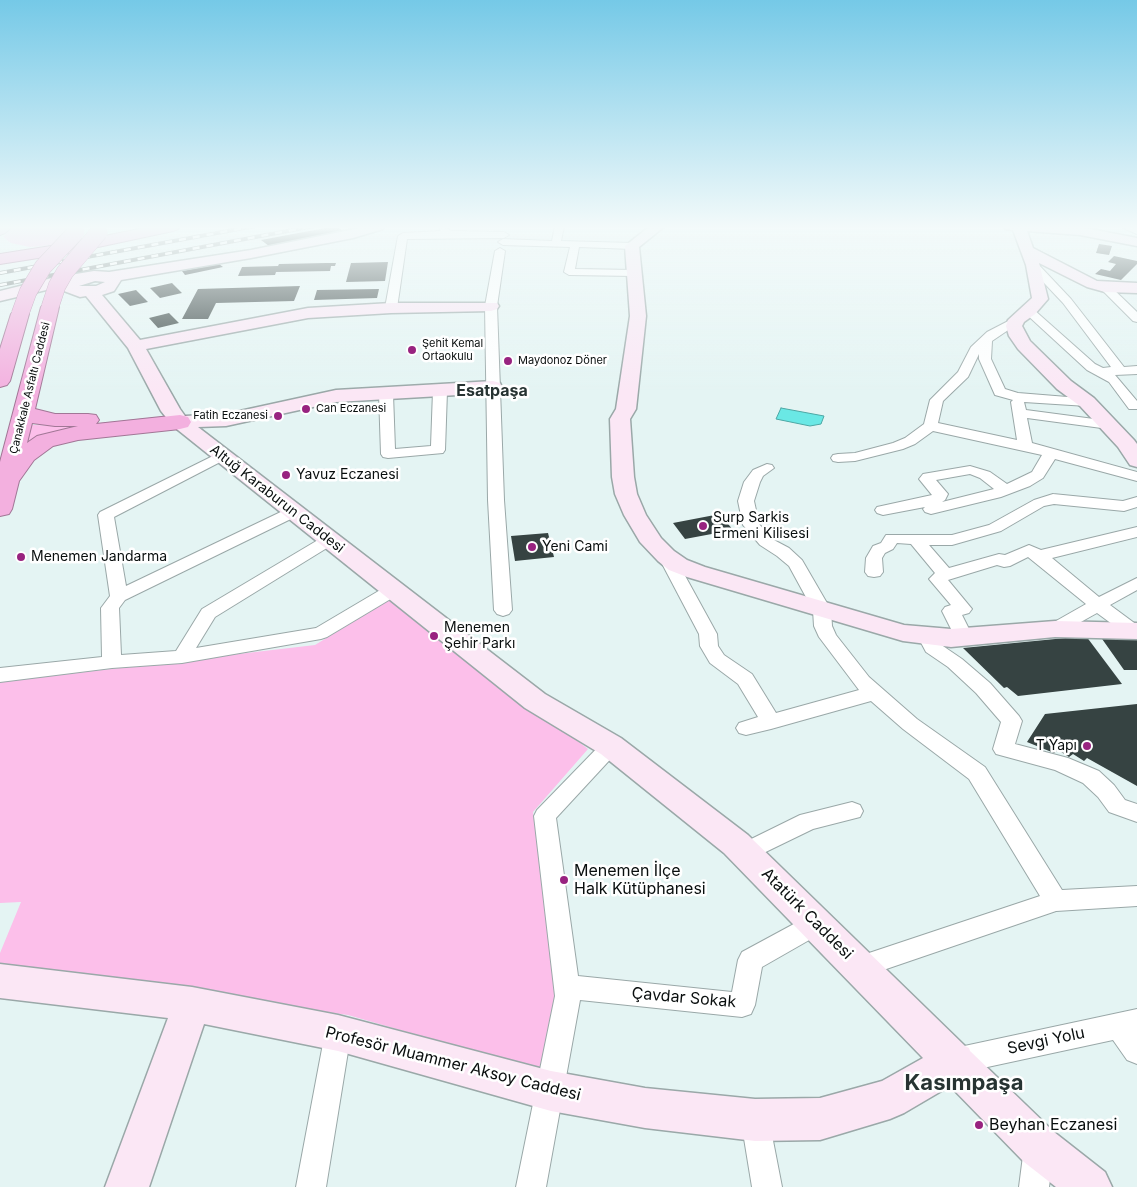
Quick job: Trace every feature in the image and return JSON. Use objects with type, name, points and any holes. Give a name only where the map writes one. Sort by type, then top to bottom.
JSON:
[{"type":"highway","name":"Çanakkale Asfaltı Caddesi","points":[[0,379],[20,314],[28,292],[34,281]]},
{"type":"highway","name":"Çanakkale Asfaltı Caddesi","points":[[0,509],[50,308],[60,281]]},
{"type":"highway","points":[[25,412],[39,418],[80,421],[176,416]]},
{"type":"highway","points":[[6,483],[26,455],[45,441],[78,433],[176,416]]},
{"type":"street","points":[[0,304],[81,287],[88,281]]},
{"type":"street","points":[[390,308],[395,281]]},
{"type":"street","points":[[495,281],[491,306],[496,500],[503,610]]},
{"type":"street","points":[[635,281],[638,316],[626,409],[620,419],[623,477],[626,494],[635,515],[652,542],[678,565],[885,629],[928,637],[964,637],[1055,629],[1135,631]]},
{"type":"street","points":[[1036,281],[1040,299],[1014,326],[1024,345],[1064,385],[1087,402],[1109,424],[1127,444],[1137,461]]},
{"type":"street","points":[[1050,281],[1095,339],[1131,370]]},
{"type":"street","points":[[1089,281],[1105,287],[1137,288]]},
{"type":"street","points":[[0,296],[52,283],[81,287]]},
{"type":"street","name":"Altuğ Karaburun Caddesi","points":[[81,287],[136,346],[176,416],[221,456],[498,672]]},
{"type":"street","points":[[1105,287],[1135,315]]},
{"type":"street","points":[[136,346],[308,313],[390,308],[491,306]]},
{"type":"street","points":[[1023,315],[1057,336],[1091,367],[1114,379],[1134,406]]},
{"type":"street","points":[[838,458],[856,457],[898,446],[910,441],[930,426],[937,400],[963,374],[975,350],[991,334],[1023,315]]},
{"type":"street","points":[[1057,336],[1095,339]]},
{"type":"street","points":[[986,340],[985,359],[1000,392],[1017,397],[1087,402]]},
{"type":"street","points":[[1101,372],[1131,370]]},
{"type":"street","points":[[176,416],[226,420],[336,396],[493,388]]},
{"type":"street","points":[[386,394],[388,454],[438,450],[440,390]]},
{"type":"street","points":[[1017,397],[1025,446]]},
{"type":"street","points":[[1021,413],[1109,424]]},
{"type":"street","points":[[930,426],[1025,446],[1137,477]]},
{"type":"street","points":[[931,509],[1010,488],[1038,475],[1051,453]]},
{"type":"street","points":[[119,596],[106,515],[221,456]]},
{"type":"street","points":[[767,468],[758,473],[752,482],[746,501],[751,524],[766,542],[783,552],[796,564],[822,610],[823,626],[828,637],[862,682],[910,724],[977,773],[1056,901]]},
{"type":"street","points":[[883,510],[931,501],[940,497],[940,494],[927,480],[928,477],[970,470],[985,475],[1039,503]]},
{"type":"street","points":[[874,572],[874,558],[879,550],[887,546],[892,538],[952,540],[995,528],[1039,503],[1061,499],[1124,506],[1137,502]]},
{"type":"street","points":[[112,662],[110,608],[119,596],[293,512]]},
{"type":"street","points":[[1039,556],[1137,532]]},
{"type":"street","points":[[182,657],[208,613],[329,540]]},
{"type":"street","points":[[916,540],[945,574]]},
{"type":"street","points":[[964,637],[951,612],[963,608],[938,579],[945,574],[998,559],[1004,562],[1028,550],[1039,556],[1098,605],[1135,631]]},
{"type":"street","points":[[666,556],[708,634],[709,646],[716,659],[745,679],[771,722]]},
{"type":"street","points":[[1055,629],[1137,583]]},
{"type":"street","points":[[0,675],[112,662],[182,657],[321,633],[393,590]]},
{"type":"street","points":[[928,637],[933,648],[955,663],[983,688],[1012,720],[1003,749],[1061,764],[1091,777],[1118,806],[1137,813]]},
{"type":"street","name":"Atatürk Caddesi","points":[[498,672],[535,701],[611,746],[745,853],[1039,1146],[1090,1187]]},
{"type":"street","points":[[746,728],[874,693]]},
{"type":"street","points":[[531,1187],[568,996],[545,816],[611,746]]},
{"type":"street","points":[[745,853],[808,821],[852,811]]},
{"type":"street","points":[[860,967],[1056,901],[1137,896]]},
{"type":"street","name":"Çavdar Sokak","points":[[567,987],[742,1004],[751,960],[816,923]]},
{"type":"street","name":"Profesör Muammer Aksoy Caddesi","points":[[0,981],[63,987],[192,1004],[338,1033],[550,1091],[645,1108],[755,1120],[820,1119],[890,1099],[955,1061]]},
{"type":"street","points":[[127,1187],[192,1004]]},
{"type":"street","points":[[1127,1023],[1137,1051]]},
{"type":"street","name":"Sevgi Yolu","points":[[955,1061],[1127,1023]]},
{"type":"street","points":[[310,1187],[338,1033]]},
{"type":"street","points":[[755,1120],[766,1187]]},
{"type":"street","points":[[1034,1187],[1039,1146]]},
{"type":"shaded area","points":[[166,416],[168,419],[68,430],[28,441],[32,425],[70,426]]},
{"type":"shaded area","points":[[392,598],[588,749],[533,812],[558,990],[543,1071],[348,1015],[0,968],[0,953],[21,902],[0,903],[0,682],[315,645]]},
{"type":"water","points":[[781,408],[824,416],[821,424],[810,426],[776,419]]},
{"type":"building","points":[[172,283],[182,293],[160,298],[150,288]]},
{"type":"building","points":[[300,286],[294,301],[216,303],[208,319],[182,319],[198,289]]},
{"type":"building","points":[[379,289],[377,298],[314,300],[317,290]]},
{"type":"building","points":[[136,290],[148,302],[130,306],[118,294]]},
{"type":"building","points":[[169,313],[179,323],[158,328],[149,318]]},
{"type":"building","name":"Surp Sarkis Ermeni Kilisesi","points":[[720,514],[733,530],[685,539],[673,523]]},
{"type":"building","name":"Yeni Cami","points":[[548,533],[554,557],[515,561],[511,536]]},
{"type":"building","points":[[1086,636],[1122,684],[1018,696],[1007,687],[1004,688],[963,648]]},
{"type":"building","points":[[1100,636],[1137,637],[1137,670],[1124,670]]},
{"type":"building","name":"T Yapı","points":[[1137,704],[1137,786],[1087,758],[1084,761],[1073,754],[1069,757],[1058,750],[1054,753],[1027,742],[1045,714]]},
{"type":"railway","points":[[0,285],[19,281]]},
{"type":"place","name":"Şehit Kemal Ortaokulu","points":[[412,350]]},
{"type":"place","name":"Maydonoz Döner","points":[[508,361]]},
{"type":"place","name":"Can Eczanesi","points":[[306,409]]},
{"type":"place","name":"Fatih Eczanesi","points":[[278,416]]},
{"type":"place","name":"Yavuz Eczanesi","points":[[286,475]]},
{"type":"place","name":"Surp Sarkis Ermeni Kilisesi","points":[[703,526]]},
{"type":"place","name":"Yeni Cami","points":[[532,547]]},
{"type":"place","name":"Menemen Jandarma","points":[[21,557]]},
{"type":"place","name":"Menemen Şehir Parkı","points":[[434,636]]},
{"type":"place","name":"T Yapı","points":[[1087,746]]},
{"type":"place","name":"Menemen İlçe Halk Kütüphanesi","points":[[564,880]]},
{"type":"place","name":"Beyhan Eczanesi","points":[[979,1125]]},
{"type":"district","name":"Esatpaşa","points":[[492,391]]},
{"type":"district","name":"Kasımpaşa","points":[[964,1083]]}]
